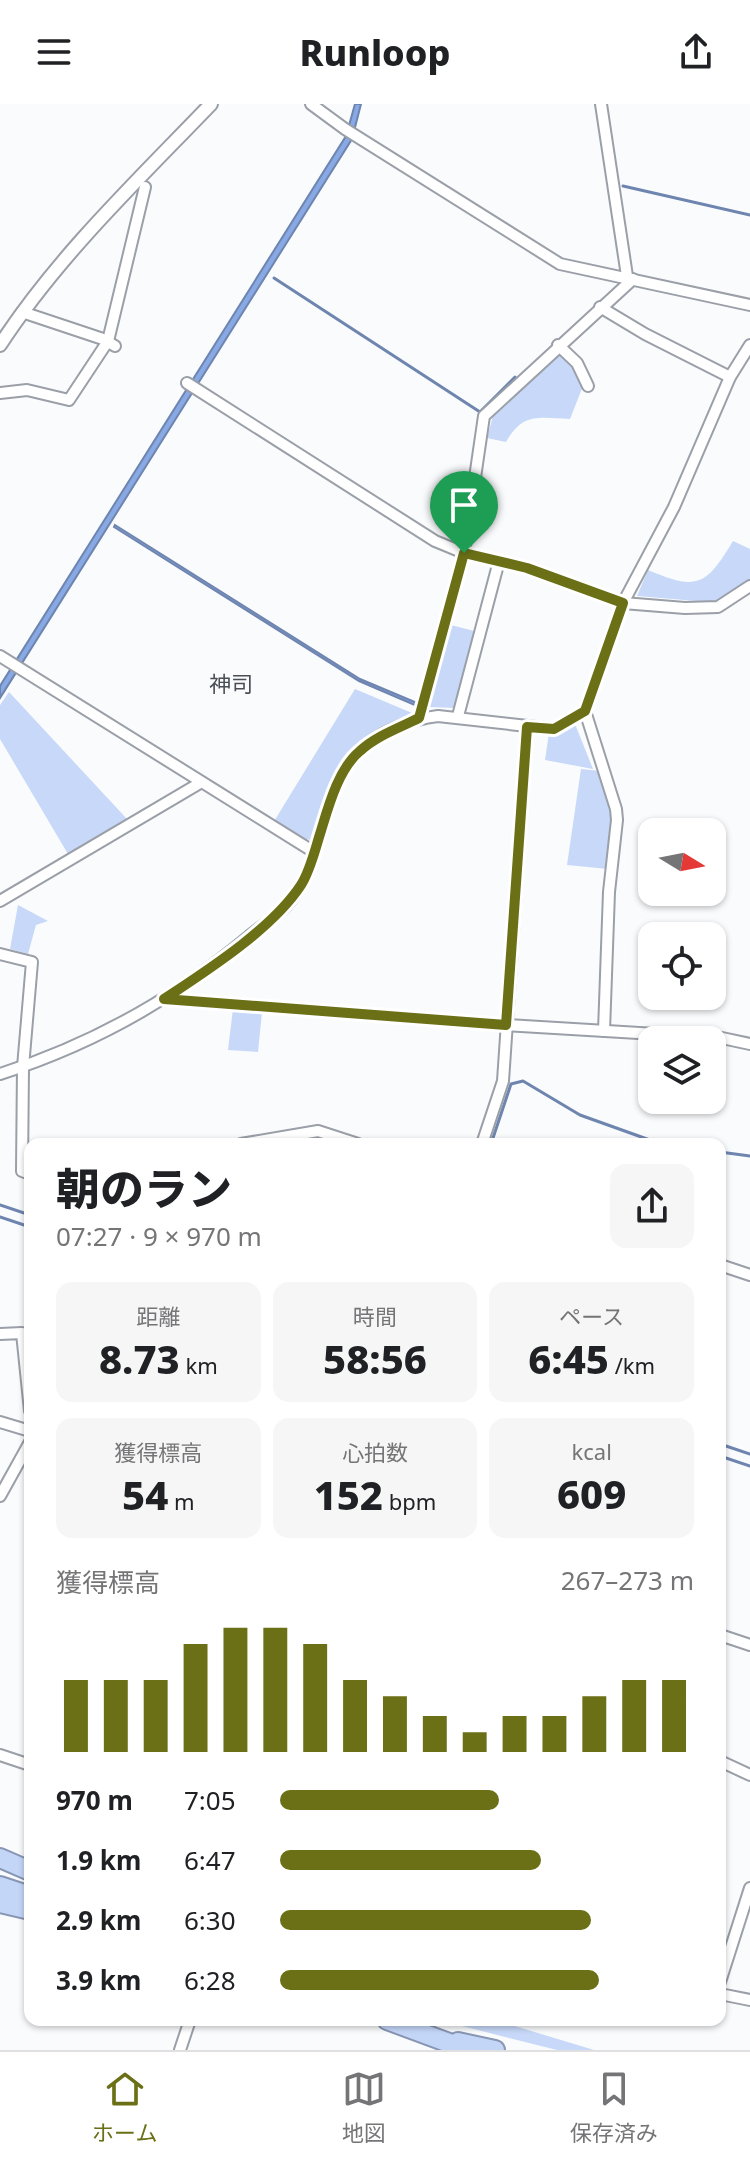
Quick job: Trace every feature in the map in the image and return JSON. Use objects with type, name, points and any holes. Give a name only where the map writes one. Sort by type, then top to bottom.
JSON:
[{"type":"highway","points":[[0,1858],[24,1868]]},
{"type":"highway","points":[[0,1886],[24,1894]]},
{"type":"highway","points":[[0,1903],[24,1909]]},
{"type":"highway","points":[[404,2026],[468,2050]]},
{"type":"highway","points":[[432,2036],[495,2050]]},
{"type":"street","points":[[0,345],[22,312],[76,246],[211,104]]},
{"type":"street","points":[[311,104],[345,129],[560,264],[750,305]]},
{"type":"street","points":[[601,104],[630,278]]},
{"type":"street","points":[[0,393],[27,390],[69,400],[111,343],[145,187]]},
{"type":"street","points":[[419,718],[464,553],[484,416],[630,278]]},
{"type":"street","points":[[600,307],[645,334],[730,377]]},
{"type":"street","points":[[22,312],[111,343]]},
{"type":"street","points":[[558,345],[577,363],[588,386]]},
{"type":"street","points":[[604,1031],[609,892],[617,820],[585,711],[623,603],[674,507],[730,377],[750,345]]},
{"type":"street","points":[[187,383],[435,541],[464,553],[527,568],[623,603],[718,607],[750,586]]},
{"type":"street","points":[[458,716],[499,561]]},
{"type":"street","points":[[0,656],[314,852]]},
{"type":"street","points":[[0,1074],[105,1032],[164,999],[215,965],[286,906],[303,882],[343,774],[358,752],[383,735],[419,718],[458,716],[554,729],[585,711]]},
{"type":"street","points":[[484,1138],[503,1081],[527,727]]},
{"type":"street","points":[[0,901],[200,783]]},
{"type":"street","points":[[0,954],[32,962],[23,1067],[24,1172]]},
{"type":"street","points":[[164,999],[722,1038],[750,1044]]},
{"type":"street","points":[[277,1138],[318,1131],[340,1138]]},
{"type":"street","points":[[726,1267],[750,1275]]},
{"type":"street","points":[[0,1334],[22,1333],[24,1352]]},
{"type":"street","points":[[0,1422],[24,1429]]},
{"type":"street","points":[[0,1496],[24,1453]]},
{"type":"street","points":[[726,1637],[750,1645]]},
{"type":"street","points":[[0,1755],[24,1763]]},
{"type":"street","points":[[726,1764],[750,1775]]},
{"type":"street","points":[[726,1963],[750,1888]]},
{"type":"street","points":[[726,1995],[750,2000]]},
{"type":"street","points":[[180,2050],[188,2026]]},
{"type":"shaded area","points":[[559,353],[575,367],[583,386],[570,419],[533,419],[519,426],[506,442],[487,438],[493,416]]},
{"type":"shaded area","points":[[733,541],[750,549],[750,579],[722,600],[708,602],[637,596],[648,570],[678,581],[699,580],[715,567]]},
{"type":"shaded area","points":[[451,625],[474,631],[455,708],[429,707]]},
{"type":"shaded area","points":[[355,689],[412,713],[370,737],[350,755],[326,798],[315,835],[312,840],[303,839],[273,823]]},
{"type":"shaded area","points":[[9,692],[127,819],[68,854],[0,739],[0,705]]},
{"type":"shaded area","points":[[575,724],[593,769],[545,760],[549,733]]},
{"type":"shaded area","points":[[581,769],[600,771],[613,807],[608,869],[567,865]]},
{"type":"shaded area","points":[[18,905],[48,921],[36,925],[28,954],[10,949]]},
{"type":"shaded area","points":[[233,1009],[262,1012],[258,1052],[228,1050]]},
{"type":"shaded area","points":[[462,2026],[515,2026],[594,2050],[557,2050]]},
{"type":"water","points":[[355,104],[361,104],[352,139],[0,698],[0,686],[346,136]]},
{"type":"water","points":[[115,525],[360,679],[417,703],[417,706],[359,681]]},
{"type":"waterway","points":[[596,104],[602,142]]},
{"type":"waterway","points":[[623,186],[750,215]]},
{"type":"waterway","points":[[274,278],[480,412],[515,377]]},
{"type":"waterway","points":[[493,1138],[511,1084],[523,1081],[580,1115],[644,1138]]},
{"type":"waterway","points":[[726,1153],[750,1156]]},
{"type":"waterway","points":[[0,1205],[24,1213]]},
{"type":"waterway","points":[[0,1217],[24,1225]]},
{"type":"waterway","points":[[726,1446],[750,1454]]},
{"type":"waterway","points":[[726,1458],[750,1466]]},
{"type":"district","name":"神司","points":[[231,684]]},
{"type":"route","points":[[464,553],[527,568],[623,603],[585,711],[554,729],[527,727],[506,1025],[164,999],[215,965],[286,906],[303,882],[343,774],[358,752],[383,735],[419,718],[464,553]]}]
